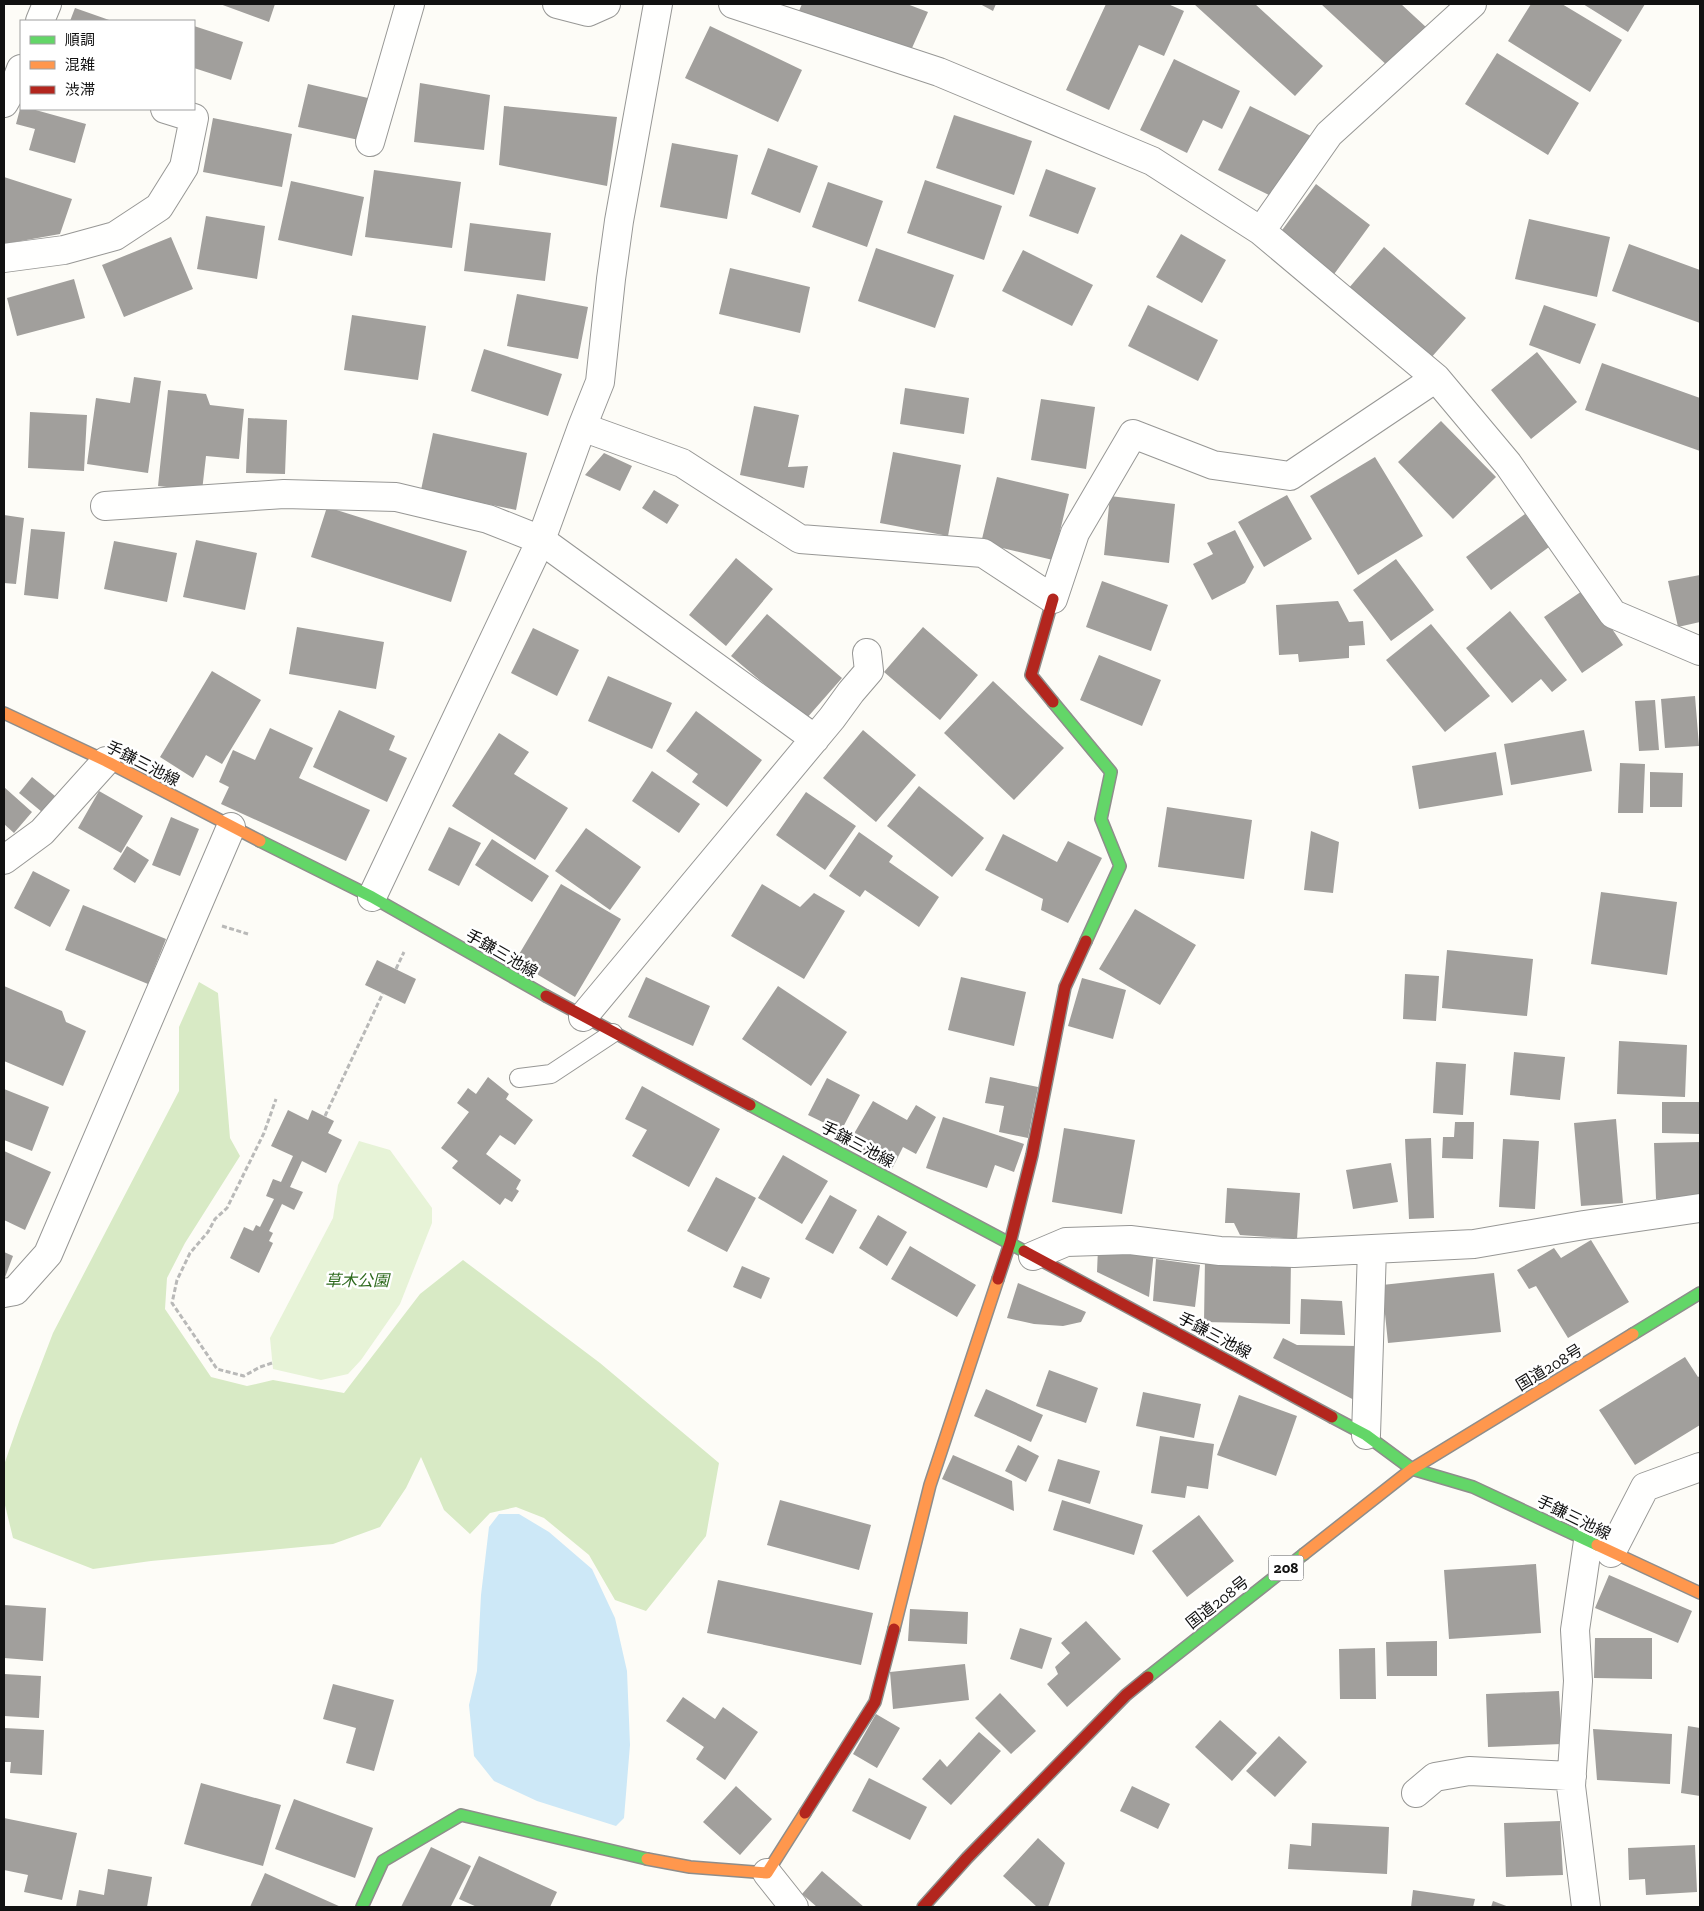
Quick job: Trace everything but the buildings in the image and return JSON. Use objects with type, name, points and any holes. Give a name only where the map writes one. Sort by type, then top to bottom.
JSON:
[{"type":"main road","points":[[362,1907],[383,1861],[461,1815],[630,1856],[690,1867],[767,1873],[875,1702],[930,1485],[1022,1250],[1032,1155],[1065,987],[1120,866],[1101,819],[1111,772],[1031,675],[1053,598]]},
{"type":"main road","name":"手鎌三池線","points":[[4,713],[106,761],[230,827],[372,897],[612,1033],[1366,1435],[1412,1469],[1473,1488],[1700,1594]]},
{"type":"main road","name":"国道208号","points":[[923,1907],[967,1858],[1126,1695],[1412,1469],[1700,1293]]},
{"type":"street","points":[[40,20],[47,4]]},
{"type":"street","points":[[370,142],[410,4]]},
{"type":"street","points":[[558,4],[588,12],[606,4]]},
{"type":"street","points":[[372,897],[541,540],[600,382],[619,221],[658,4]]},
{"type":"street","points":[[733,4],[939,72],[1152,161],[1261,231],[1436,378],[1508,464],[1613,614],[1700,651]]},
{"type":"street","points":[[1261,231],[1329,134],[1472,4]]},
{"type":"street","points":[[4,103],[20,72]]},
{"type":"street","points":[[4,258],[64,250],[116,236],[159,207],[184,167],[194,118],[168,110]]},
{"type":"street","points":[[582,427],[682,463],[800,539],[983,553],[1053,598],[1075,533],[1133,434],[1213,465],[1290,476],[1436,378]]},
{"type":"street","points":[[106,506],[284,494],[396,497],[488,519],[541,540],[815,739]]},
{"type":"street","points":[[583,1017],[815,739],[869,671],[868,653]]},
{"type":"street","points":[[4,860],[42,832],[106,761]]},
{"type":"street","points":[[4,1293],[15,1292],[48,1254],[230,827]]},
{"type":"street","points":[[1022,1250],[1066,1242],[1130,1240],[1220,1251],[1294,1253],[1474,1244],[1700,1208]]},
{"type":"street","points":[[1366,1435],[1372,1249]]},
{"type":"street","points":[[1586,1907],[1571,1786],[1578,1681],[1576,1630],[1600,1547],[1644,1487],[1700,1467]]},
{"type":"street","points":[[1416,1793],[1435,1777],[1469,1771],[1572,1776]]},
{"type":"street","points":[[767,1873],[794,1907]]},
{"type":"lane","points":[[519,1078],[551,1074],[612,1033]]},
{"type":"path","points":[[217,925],[248,934]]},
{"type":"path","points":[[325,1116],[383,993]]},
{"type":"path","points":[[272,1363],[244,1376],[217,1369],[172,1303],[177,1280],[190,1253],[208,1232],[215,1219],[226,1208],[264,1132],[276,1099]]},
{"type":"green space","points":[[199,982],[218,993],[230,1138],[240,1156],[185,1243],[167,1278],[165,1309],[211,1377],[247,1386],[273,1380],[344,1393],[420,1294],[463,1260],[600,1363],[719,1463],[706,1536],[646,1611],[615,1600],[589,1555],[544,1518],[516,1507],[490,1513],[470,1534],[444,1510],[421,1457],[406,1488],[380,1527],[333,1544],[151,1561],[93,1569],[13,1538],[4,1501],[4,1465],[53,1333],[179,1091],[179,1027]]},
{"type":"green space","name":"草木公園","points":[[359,1141],[390,1150],[432,1208],[432,1223],[400,1304],[361,1360],[348,1374],[321,1380],[273,1369],[270,1338],[333,1218],[338,1185]]},
{"type":"water","points":[[499,1514],[519,1514],[549,1532],[592,1569],[615,1618],[627,1671],[630,1745],[624,1818],[616,1826],[537,1801],[494,1781],[474,1756],[469,1705],[477,1671],[481,1595],[489,1527]]},
{"type":"traffic: fast","points":[[1053,702],[1111,772],[1101,819],[1120,866],[1086,941]]},
{"type":"traffic: fast","points":[[260,841],[372,897],[546,996]]},
{"type":"traffic: fast","points":[[750,1105],[1024,1251]]},
{"type":"traffic: fast","points":[[1633,1334],[1700,1293]]},
{"type":"traffic: fast","points":[[1332,1417],[1366,1435],[1412,1469],[1473,1487],[1597,1545]]},
{"type":"traffic: fast","points":[[1148,1677],[1304,1554]]},
{"type":"traffic: fast","points":[[362,1907],[383,1861],[461,1815],[647,1859]]},
{"type":"traffic: slow","points":[[4,713],[106,761],[260,841]]},
{"type":"traffic: slow","points":[[894,1629],[930,1485],[998,1279]]},
{"type":"traffic: slow","points":[[1304,1554],[1412,1469],[1633,1334]]},
{"type":"traffic: slow","points":[[1597,1545],[1700,1593]]},
{"type":"traffic: slow","points":[[647,1859],[690,1867],[767,1873],[805,1813]]},
{"type":"traffic: jam","points":[[1053,599],[1031,675],[1053,702]]},
{"type":"traffic: jam","points":[[998,1279],[1010,1243],[1032,1155],[1065,987],[1086,941]]},
{"type":"traffic: jam","points":[[546,996],[750,1105]]},
{"type":"traffic: jam","points":[[1024,1251],[1332,1417]]},
{"type":"traffic: jam","points":[[805,1813],[875,1702],[894,1629]]},
{"type":"traffic: jam","points":[[923,1907],[967,1858],[1126,1695],[1148,1677]]}]
